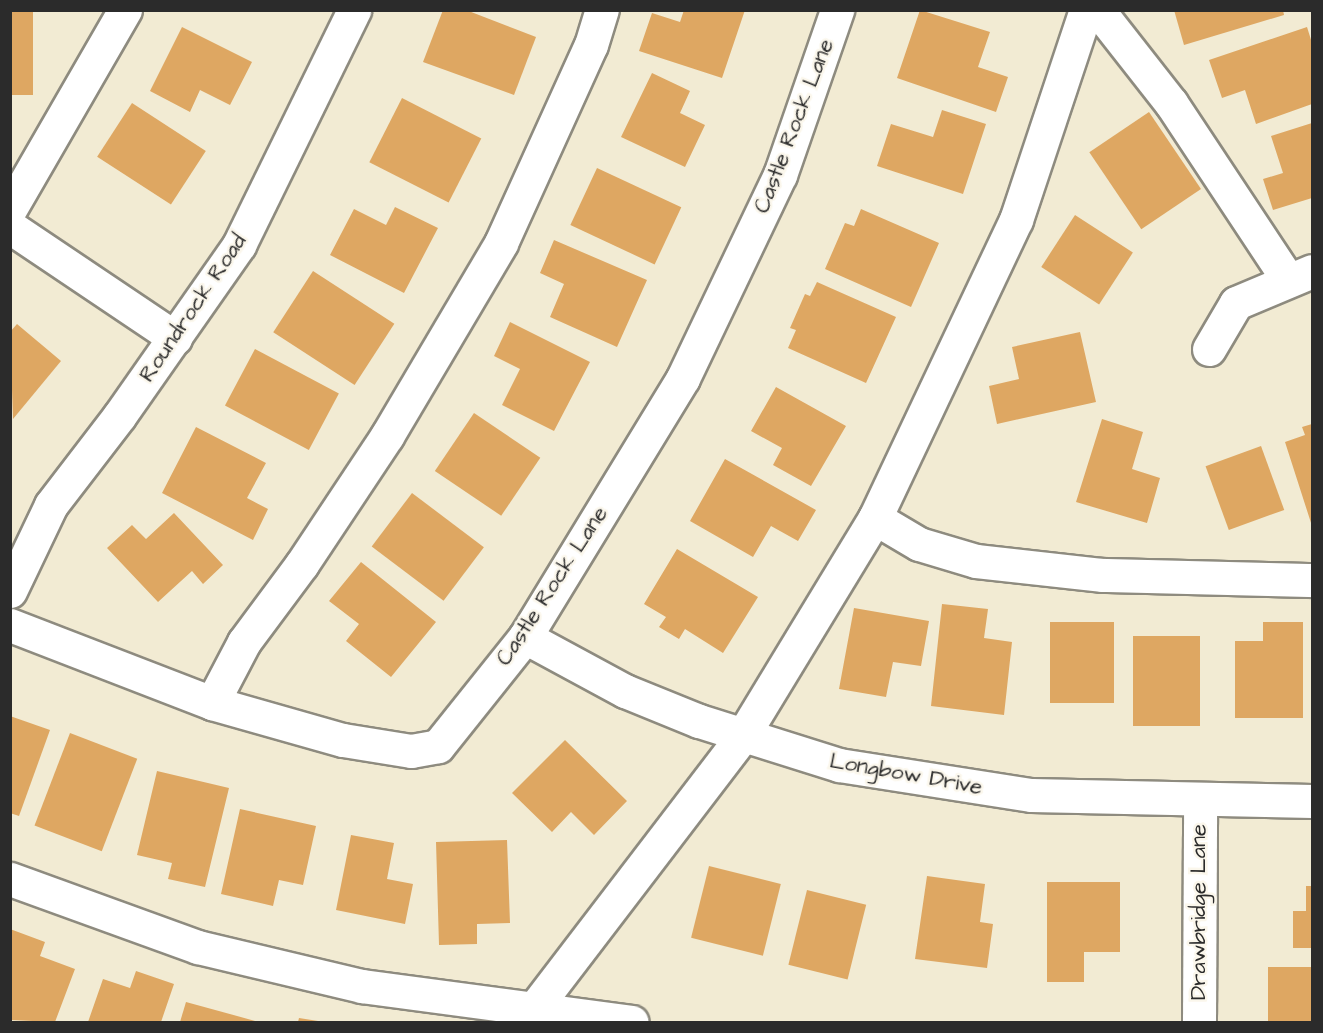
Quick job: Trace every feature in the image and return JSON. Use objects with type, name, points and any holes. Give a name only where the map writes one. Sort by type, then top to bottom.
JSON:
[{"type":"street","points":[[10,209],[125,10]]},
{"type":"street","name":"Roundrock Road","points":[[10,591],[51,505],[175,338],[238,245],[354,10]]},
{"type":"street","points":[[212,703],[244,642],[302,564],[387,436],[501,243],[591,45],[602,10]]},
{"type":"street","name":"Castle Rock Lane","points":[[10,625],[212,703],[343,740],[411,751],[438,746],[525,637],[683,378],[780,175],[837,10]]},
{"type":"street","points":[[533,1010],[743,735],[874,518],[1016,220],[1086,10]]},
{"type":"street","points":[[1098,10],[1300,275],[1236,303],[1209,349]]},
{"type":"street","points":[[10,227],[175,338]]},
{"type":"street","points":[[874,518],[919,544],[976,561],[1104,575],[1312,580]]},
{"type":"street","name":"Longbow Drive","points":[[525,637],[625,691],[743,735],[839,765],[1031,795],[1200,801],[1312,801]]},
{"type":"street","name":"Drawbridge Lane","points":[[1199,1023],[1200,801]]},
{"type":"street","points":[[10,879],[198,947],[362,986],[632,1023]]},
{"type":"building","points":[[10,10],[33,10],[33,95],[10,95]]},
{"type":"building","points":[[443,10],[466,10],[536,37],[514,95],[423,62]]},
{"type":"building","points":[[684,10],[745,10],[722,78],[639,51],[652,13],[680,22]]},
{"type":"building","points":[[920,10],[990,32],[978,67],[1008,77],[996,112],[897,78]]},
{"type":"building","points":[[1174,10],[1283,10],[1284,15],[1184,45]]},
{"type":"building","points":[[182,27],[252,62],[230,105],[200,90],[190,112],[150,91]]},
{"type":"building","points":[[1307,27],[1312,43],[1312,104],[1256,124],[1245,90],[1222,98],[1209,60]]},
{"type":"building","points":[[652,73],[690,91],[680,113],[705,125],[685,167],[621,137]]},
{"type":"building","points":[[402,98],[481,138],[449,203],[369,162]]},
{"type":"building","points":[[132,103],[206,151],[171,205],[97,157]]},
{"type":"building","points":[[942,110],[986,124],[963,194],[877,166],[891,124],[933,137]]},
{"type":"building","points":[[1149,112],[1201,189],[1141,229],[1089,152]]},
{"type":"building","points":[[1312,123],[1312,198],[1273,210],[1263,179],[1283,173],[1271,136]]},
{"type":"building","points":[[597,168],[681,207],[655,264],[570,225]]},
{"type":"building","points":[[395,207],[438,228],[404,293],[330,255],[354,209],[386,225]]},
{"type":"building","points":[[861,209],[939,243],[911,307],[825,269],[845,223],[854,226]]},
{"type":"building","points":[[1075,215],[1133,253],[1099,305],[1041,267]]},
{"type":"building","points":[[554,240],[647,280],[617,347],[550,317],[564,284],[540,273]]},
{"type":"building","points":[[313,271],[394,324],[355,385],[273,332]]},
{"type":"building","points":[[817,282],[896,317],[866,383],[788,348],[796,330],[790,328],[805,294],[810,296]]},
{"type":"building","points":[[510,322],[590,362],[554,431],[502,405],[520,369],[494,356]]},
{"type":"building","points":[[17,324],[61,361],[13,419],[10,332]]},
{"type":"building","points":[[1080,332],[1096,402],[997,424],[989,386],[1019,379],[1012,347]]},
{"type":"building","points":[[255,349],[339,394],[309,450],[225,406]]},
{"type":"building","points":[[776,387],[846,426],[811,486],[773,465],[782,448],[751,431]]},
{"type":"building","points":[[474,413],[540,458],[501,516],[435,471]]},
{"type":"building","points":[[1102,419],[1143,432],[1132,469],[1160,478],[1147,523],[1076,502]]},
{"type":"building","points":[[1312,424],[1312,526],[1285,442],[1305,435],[1302,427]]},
{"type":"building","points":[[196,427],[266,463],[247,498],[268,509],[253,540],[162,493]]},
{"type":"building","points":[[1261,446],[1284,510],[1229,530],[1206,466]]},
{"type":"building","points":[[725,459],[816,510],[798,541],[771,526],[753,557],[690,521]]},
{"type":"building","points":[[412,493],[484,547],[444,601],[372,547]]},
{"type":"building","points":[[174,513],[223,565],[203,584],[192,571],[158,602],[107,548],[132,525],[146,539]]},
{"type":"building","points":[[677,549],[758,597],[723,653],[685,629],[679,639],[659,627],[666,617],[644,604]]},
{"type":"building","points":[[361,562],[436,622],[391,677],[346,641],[359,624],[329,601]]},
{"type":"building","points":[[942,604],[988,609],[984,638],[1012,642],[1004,715],[931,706]]},
{"type":"building","points":[[854,608],[929,621],[921,666],[893,662],[886,697],[839,689]]},
{"type":"building","points":[[1050,622],[1114,622],[1114,703],[1050,703]]},
{"type":"building","points":[[1263,622],[1303,622],[1303,718],[1235,718],[1235,641],[1263,641]]},
{"type":"building","points":[[1133,636],[1200,636],[1200,726],[1133,726]]},
{"type":"building","points":[[10,716],[50,730],[19,816],[10,813]]},
{"type":"building","points":[[70,733],[137,759],[102,851],[35,825]]},
{"type":"building","points":[[565,740],[627,801],[594,835],[571,812],[552,832],[512,793]]},
{"type":"building","points":[[157,771],[229,788],[205,887],[168,879],[172,863],[137,855]]},
{"type":"building","points":[[240,809],[316,826],[303,885],[279,880],[273,906],[221,894]]},
{"type":"building","points":[[351,835],[394,843],[387,879],[413,884],[405,924],[336,910]]},
{"type":"building","points":[[507,840],[510,923],[477,924],[477,944],[439,945],[436,842]]},
{"type":"building","points":[[709,866],[781,884],[763,956],[691,938]]},
{"type":"building","points":[[927,876],[985,884],[980,922],[993,924],[987,968],[915,959]]},
{"type":"building","points":[[1047,882],[1120,882],[1120,952],[1084,952],[1084,982],[1047,982]]},
{"type":"building","points":[[1306,886],[1312,886],[1312,948],[1293,948],[1293,911],[1306,911]]},
{"type":"building","points":[[807,890],[866,905],[848,979],[788,965]]},
{"type":"building","points":[[10,929],[45,942],[40,956],[75,969],[55,1022],[10,1020]]},
{"type":"building","points":[[1268,967],[1312,967],[1312,1022],[1268,1022]]},
{"type":"building","points":[[136,971],[174,984],[161,1022],[88,1022],[103,979],[130,988]]},
{"type":"building","points":[[186,1002],[259,1022],[180,1022]]},
{"type":"building","points":[[299,1018],[318,1021],[318,1022],[298,1022]]}]
